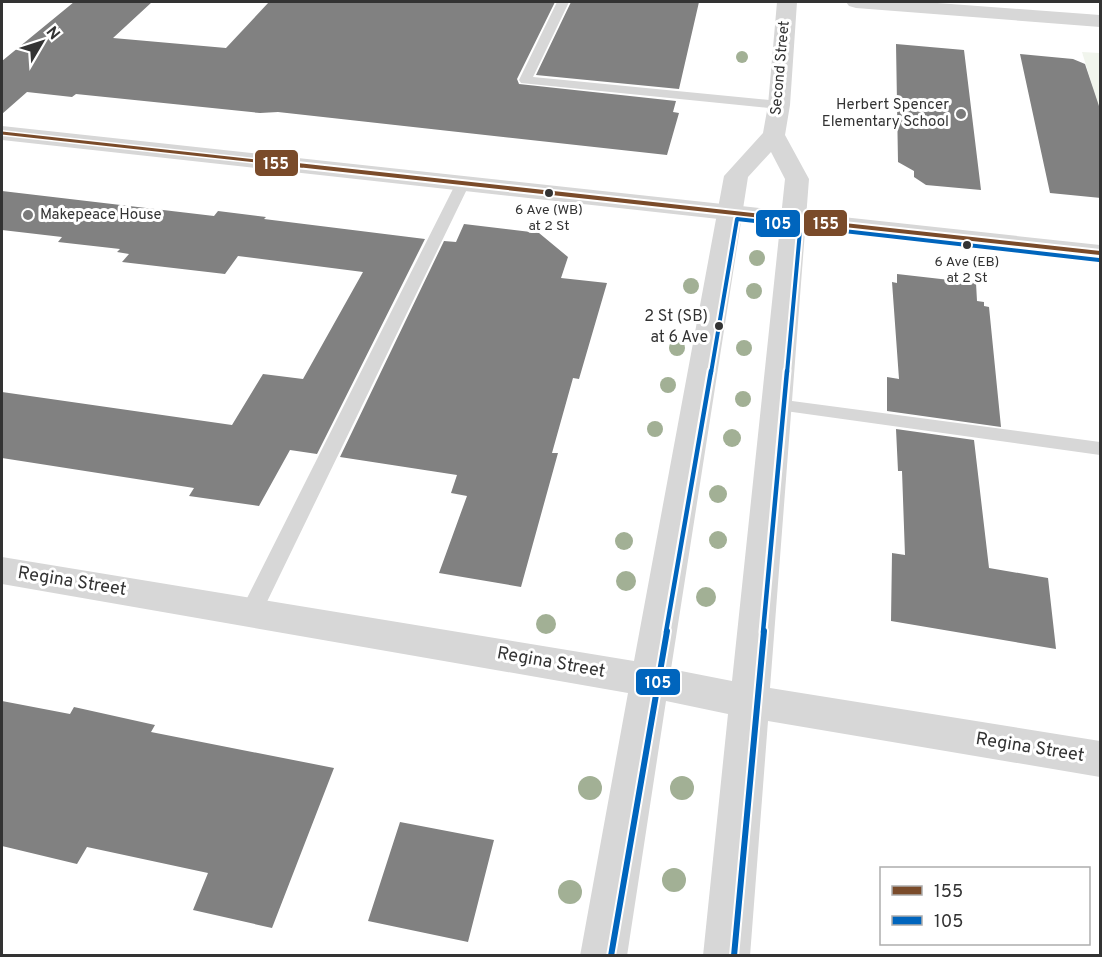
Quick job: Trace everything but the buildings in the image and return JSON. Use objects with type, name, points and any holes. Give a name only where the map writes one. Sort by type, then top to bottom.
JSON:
[{"type":"street","name":"Second Street","points":[[603,956],[736,176],[774,135],[779,105],[787,2]]},
{"type":"street","points":[[856,2],[1101,21]]},
{"type":"street","points":[[2,133],[1101,253]]},
{"type":"street","name":"Second Street","points":[[726,956],[797,179],[774,135]]},
{"type":"street","name":"Regina Street","points":[[2,570],[587,668],[748,701],[1101,759]]},
{"type":"lane","points":[[563,2],[525,80],[779,105]]},
{"type":"lane","points":[[251,612],[463,183]]},
{"type":"lane","points":[[777,405],[1101,449]]},
{"type":"shaded area","points":[[1082,52],[1100,53],[1100,106],[1098,105]]},
{"type":"transit line","name":"155","points":[[2,133],[1100,253]]},
{"type":"transit line","name":"105","points":[[611,956],[737,219],[1099,260]]},
{"type":"transit line","name":"105","points":[[734,956],[801,220]]},
{"type":"place","name":"Herbert Spencer Elementary School","points":[[961,114]]},
{"type":"place","name":"6 Ave (WB) at 2 St","points":[[549,193]]},
{"type":"place","name":"Makepeace House","points":[[28,215]]},
{"type":"place","name":"6 Ave (EB) at 2 St","points":[[967,245]]},
{"type":"place","name":"2 St (SB) at 6 Ave","points":[[719,326]]}]
